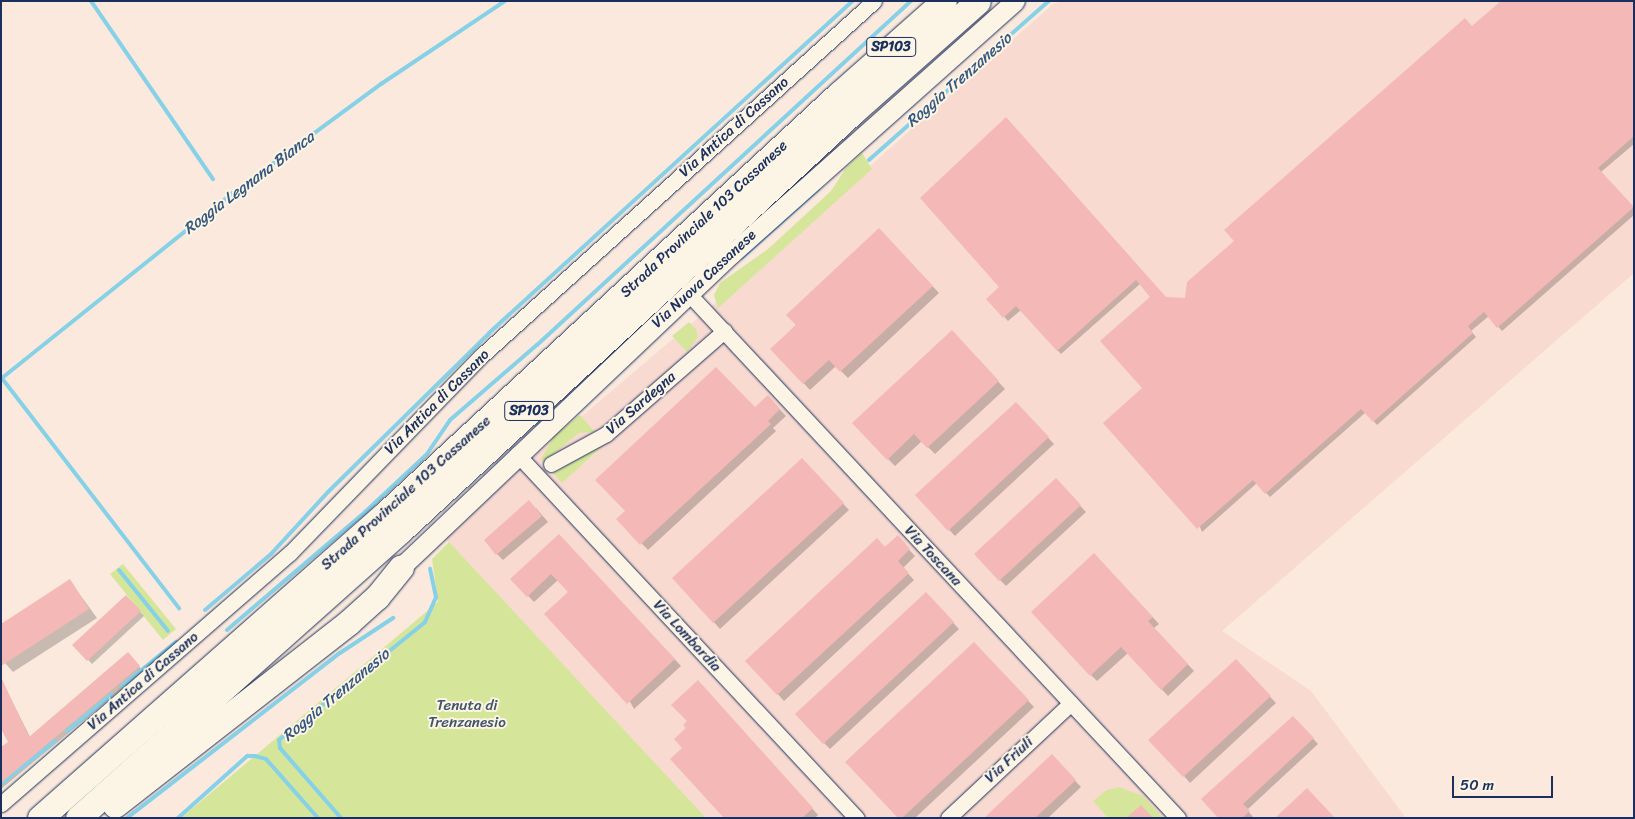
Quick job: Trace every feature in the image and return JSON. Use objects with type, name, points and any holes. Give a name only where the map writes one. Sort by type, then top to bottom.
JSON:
[{"type":"highway","name":"SP103","points":[[839,94],[932,1]]},
{"type":"highway","name":"Strada Provinciale 103 Cassanese","points":[[40,818],[384,515],[839,94],[944,1]]},
{"type":"highway","name":"Strada Provinciale 103 Cassanese","points":[[78,818],[400,531],[855,110],[978,1]]},
{"type":"highway","name":"SP103","points":[[99,818],[349,622],[377,597],[402,567]]},
{"type":"street","name":"Via Antica di Cassano","points":[[1,804],[290,553],[480,357],[874,1]]},
{"type":"street","name":"Via Nuova Cassanese","points":[[402,567],[517,454],[688,293],[1015,1]]},
{"type":"street","name":"Via Toscana","points":[[688,293],[1178,818]]},
{"type":"street","name":"Via Sardegna","points":[[551,464],[606,434],[724,331]]},
{"type":"street","name":"Via Lombardia","points":[[517,454],[856,818]]},
{"type":"street","name":"Via Friuli","points":[[948,818],[1071,703]]},
{"type":"shaded area","points":[[1061,1],[1634,1],[1634,273],[1222,631],[1311,691],[1406,818],[700,818],[442,535],[713,305],[1052,5]]},
{"type":"green space","points":[[862,153],[872,169],[718,308],[714,295],[720,283],[768,249],[831,191],[846,168]]},
{"type":"green space","points":[[689,322],[696,329],[698,337],[687,352],[672,336]]},
{"type":"green space","points":[[580,415],[595,432],[579,433],[547,459],[556,472],[608,441],[562,483],[541,459],[554,436]]},
{"type":"green space","name":"Tenuta di Trenzanesio","points":[[449,542],[706,818],[181,818],[438,602],[432,559]]},
{"type":"green space","points":[[123,564],[176,629],[163,640],[110,574]]},
{"type":"green space","points":[[1119,787],[1143,796],[1163,818],[1108,818],[1093,801],[1107,790]]},
{"type":"water","points":[[817,187],[820,190],[742,260],[739,257]]},
{"type":"building","points":[[1501,1],[1634,1],[1634,136],[1598,168],[1634,207],[1497,328],[1484,312],[1468,326],[1473,333],[1373,422],[1361,409],[1265,494],[1253,480],[1197,529],[1103,423],[1142,388],[1100,341],[1150,297],[1136,280],[1057,351],[1016,306],[1003,318],[986,299],[999,287],[920,198],[1006,117],[1166,297],[1185,298],[1187,282],[1234,241],[1224,230],[1465,18],[1472,26]]},
{"type":"building","points":[[879,228],[933,286],[840,372],[829,360],[803,384],[770,349],[796,325],[786,315]]},
{"type":"building","points":[[952,330],[999,381],[927,448],[914,434],[887,460],[852,423]]},
{"type":"building","points":[[716,367],[755,407],[768,395],[780,409],[768,421],[771,424],[640,545],[616,519],[625,511],[595,480]]},
{"type":"building","points":[[1016,402],[1049,437],[948,531],[915,495]]},
{"type":"building","points":[[802,458],[844,503],[713,623],[672,578]]},
{"type":"building","points":[[1056,478],[1081,505],[999,581],[974,554]]},
{"type":"building","points":[[529,500],[542,516],[496,555],[484,540]]},
{"type":"building","points":[[559,534],[675,659],[627,704],[544,614],[568,592],[551,574],[527,597],[510,579]]},
{"type":"building","points":[[898,535],[910,549],[898,561],[909,573],[777,695],[745,661],[877,538],[885,547]]},
{"type":"building","points":[[1094,553],[1153,617],[1148,621],[1188,664],[1161,690],[1121,647],[1090,676],[1031,612]]},
{"type":"building","points":[[70,579],[89,609],[1,666],[1,624]]},
{"type":"building","points":[[926,592],[954,622],[823,744],[795,714]]},
{"type":"building","points":[[126,595],[141,611],[87,661],[72,645]]},
{"type":"building","points":[[974,642],[1029,700],[902,818],[898,818],[845,762]]},
{"type":"building","points":[[128,652],[140,666],[1,783],[1,747],[8,742],[1,729],[1,677],[29,737]]},
{"type":"building","points":[[1236,659],[1271,696],[1183,777],[1148,740]]},
{"type":"building","points":[[698,680],[813,808],[802,818],[724,818],[670,759],[682,748],[674,739],[686,728],[683,725],[687,721],[671,705]]},
{"type":"building","points":[[1293,716],[1314,738],[1243,804],[1250,811],[1242,818],[1218,818],[1201,799]]},
{"type":"building","points":[[1052,754],[1076,780],[1035,818],[984,818]]},
{"type":"building","points":[[1307,788],[1335,818],[1275,818]]},
{"type":"building","points":[[1141,805],[1153,818],[1126,818]]},
{"type":"waterway","points":[[91,1],[213,179]]},
{"type":"waterway","name":"Roggia Legnana Bianca","points":[[2,378],[233,193],[381,84],[505,1]]},
{"type":"waterway","points":[[205,610],[271,554],[328,492],[489,333],[852,1]]},
{"type":"waterway","points":[[227,630],[365,512],[427,454],[450,420],[537,345],[911,1]]},
{"type":"waterway","name":"Roggia Trenzanesio","points":[[869,160],[1049,1]]},
{"type":"waterway","name":"Roggia Legnana Bianca","points":[[1,377],[179,608]]},
{"type":"waterway","name":"Roggia Trenzanesio","points":[[341,818],[280,748],[279,740],[425,622],[436,597],[430,569]]},
{"type":"waterway","points":[[119,570],[168,631]]},
{"type":"waterway","points":[[127,818],[340,653],[393,618]]},
{"type":"waterway","points":[[122,686],[176,642]]},
{"type":"waterway","points":[[67,731],[111,695]]},
{"type":"waterway","points":[[1,784],[55,741]]},
{"type":"waterway","points":[[178,818],[247,756],[266,759],[318,818]]}]
